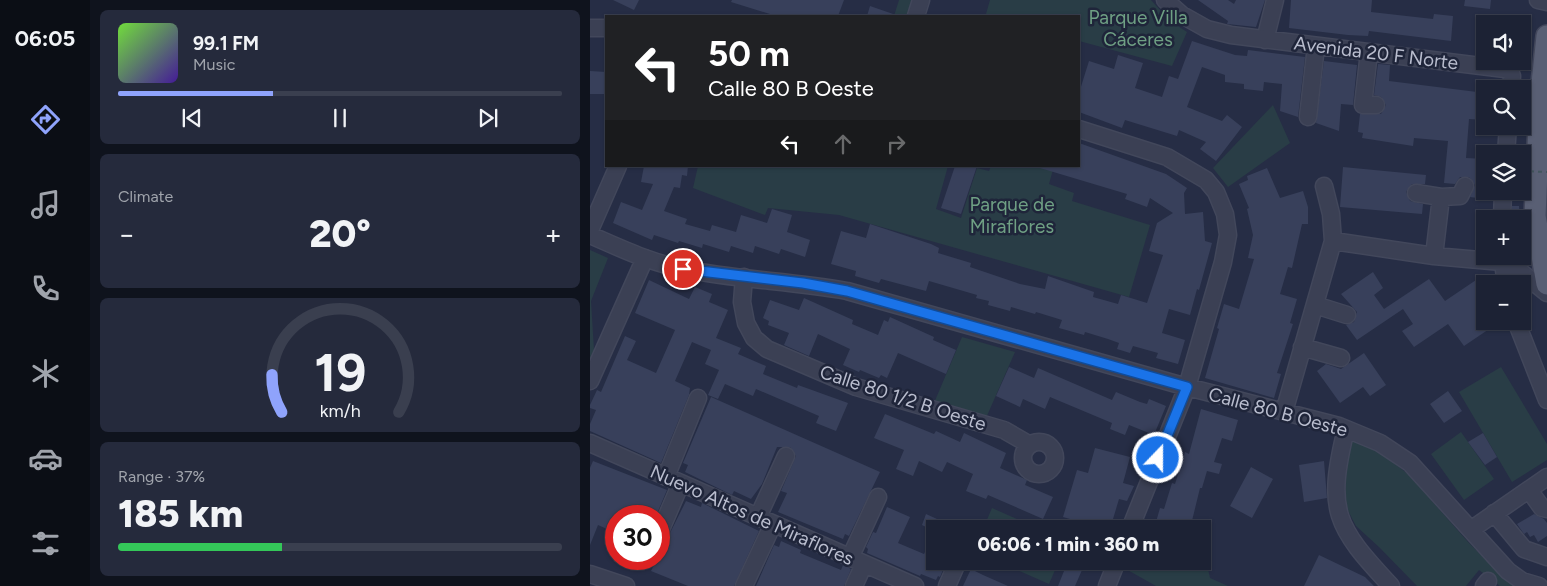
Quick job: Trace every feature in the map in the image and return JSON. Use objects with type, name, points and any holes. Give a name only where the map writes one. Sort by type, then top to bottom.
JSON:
[{"type":"main road","points":[[1547,36],[1540,102],[1535,216],[1547,284]]},
{"type":"street","points":[[916,15],[922,0]]},
{"type":"street","points":[[1165,0],[1182,15],[1207,29],[1265,40]]},
{"type":"street","name":"Avenida 20 F Norte","points":[[1275,0],[1265,40],[1505,69],[1510,71],[1512,80]]},
{"type":"street","points":[[1538,0],[1547,2]]},
{"type":"street","points":[[590,28],[605,28]]},
{"type":"street","points":[[1308,117],[1316,46]]},
{"type":"street","points":[[1368,52],[1363,105],[1376,105]]},
{"type":"street","points":[[1080,129],[1183,165],[1211,186],[1226,214],[1228,235],[1223,262],[1187,387],[1134,520]]},
{"type":"street","points":[[590,230],[618,167]]},
{"type":"street","points":[[1284,412],[1333,241],[1331,214],[1324,186]]},
{"type":"street","points":[[1416,193],[1441,197],[1460,196],[1465,186]]},
{"type":"street","points":[[1434,256],[1441,197]]},
{"type":"street","points":[[1531,225],[1535,216]]},
{"type":"street","name":"Calle 80 B Oeste","points":[[590,235],[645,258],[683,269],[803,283],[847,291],[1187,387],[1346,429],[1380,443],[1410,463],[1472,529],[1508,571],[1522,581],[1538,586]]},
{"type":"street","points":[[1333,241],[1434,256],[1476,257]]},
{"type":"street","points":[[590,381],[645,258]]},
{"type":"street","points":[[1513,265],[1547,293]]},
{"type":"street","name":"Calle 80 1/2 B Oeste","points":[[744,276],[742,302],[746,324],[754,338],[767,349],[856,386],[1004,430],[1030,445]]},
{"type":"street","points":[[1315,305],[1347,315]]},
{"type":"street","points":[[1520,330],[1547,400]]},
{"type":"street","points":[[1302,347],[1341,358]]},
{"type":"street","points":[[667,505],[698,398]]},
{"type":"street","points":[[1346,429],[1336,468],[1336,500],[1342,526],[1359,552],[1391,586]]},
{"type":"street","name":"Nuevo Altos de Miraflores","points":[[590,444],[915,586]]},
{"type":"street","points":[[744,586],[786,456]]},
{"type":"street","points":[[1472,529],[1547,477]]},
{"type":"street","points":[[1529,490],[1546,512]]},
{"type":"street","points":[[854,586],[857,561],[878,497]]},
{"type":"street","points":[[1494,513],[1524,549],[1547,558]]},
{"type":"street","points":[[947,586],[954,570]]},
{"type":"street","points":[[1107,586],[1113,570]]},
{"type":"street","points":[[590,574],[626,586]]},
{"type":"path","points":[[1531,171],[1547,172]]},
{"type":"green space","points":[[899,0],[921,0],[916,15],[894,15]]},
{"type":"green space","name":"Parque Villa Cáceres","points":[[990,0],[1151,0],[1170,21],[1187,32],[1172,66],[1080,41],[1080,15],[986,14]]},
{"type":"green space","points":[[1273,105],[1290,143],[1228,187],[1213,168]]},
{"type":"green space","name":"Parque de Miraflores","points":[[698,167],[948,167],[936,209],[961,218],[977,168],[989,171],[991,167],[1054,167],[1049,184],[1074,193],[1072,201],[1150,225],[1129,297],[839,215],[768,208],[765,215],[693,188]]},
{"type":"green space","points":[[590,250],[608,258],[591,301],[594,350],[590,359]]},
{"type":"green space","points":[[962,337],[1015,352],[986,418],[934,403]]},
{"type":"green space","points":[[1501,367],[1547,444],[1547,460],[1512,482],[1459,392]]},
{"type":"green space","points":[[1461,432],[1494,479],[1464,500],[1431,454]]},
{"type":"green space","points":[[1346,437],[1383,454],[1409,475],[1468,542],[1494,568],[1519,586],[1500,586],[1479,570],[1466,586],[1417,586],[1356,526],[1344,503],[1340,475]]},
{"type":"green space","points":[[992,508],[1019,520],[987,520]]},
{"type":"green space","points":[[1017,570],[1055,570],[1049,584]]},
{"type":"green space","points":[[1128,570],[1208,570],[1210,578],[1228,586],[1156,586]]},
{"type":"building","points":[[613,0],[639,0],[634,10]]},
{"type":"building","points":[[732,0],[844,0],[838,15],[770,15],[731,2]]},
{"type":"building","points":[[1198,0],[1228,0],[1234,4],[1236,0],[1265,0],[1256,27],[1227,24],[1228,21]]},
{"type":"building","points":[[1291,0],[1372,0],[1371,12],[1433,19],[1434,14],[1453,16],[1451,41],[1369,31],[1368,36],[1289,28]]},
{"type":"building","points":[[1465,0],[1491,0],[1490,9],[1464,6]]},
{"type":"building","points":[[870,6],[896,15],[867,15]]},
{"type":"building","points":[[1192,41],[1235,55],[1247,56],[1248,50],[1305,57],[1298,117],[1280,111],[1282,84],[1264,82],[1263,91],[1244,89],[1244,84],[1225,82],[1225,75],[1202,67],[1187,107],[1222,121],[1227,115],[1242,127],[1216,161],[1200,149],[1206,142],[1179,130],[1177,136],[1125,120],[1122,128],[1080,112],[1080,90],[1089,61],[1114,69],[1118,55],[1143,63],[1135,88],[1162,97],[1169,76],[1178,79]]},
{"type":"building","points":[[1324,61],[1357,65],[1353,105],[1341,104],[1339,131],[1316,123]]},
{"type":"building","points":[[1378,64],[1390,65],[1389,81],[1476,92],[1476,119],[1469,119],[1466,158],[1476,159],[1476,198],[1470,197],[1475,185],[1469,177],[1460,177],[1455,184],[1444,183],[1448,141],[1414,138],[1413,146],[1362,138],[1363,133],[1358,132],[1360,114],[1381,114],[1386,105],[1381,97],[1374,95]]},
{"type":"building","points":[[590,71],[605,72],[605,94],[590,94]]},
{"type":"building","points":[[1080,143],[1166,174],[1187,188],[1184,193],[1185,214],[1203,212],[1205,241],[1212,243],[1190,315],[1169,309],[1162,333],[1185,340],[1178,364],[1156,358],[1158,353],[1133,346],[1130,353],[1117,349],[1119,343],[1108,339],[1085,332],[1084,335],[1059,328],[1062,320],[1036,312],[1035,314],[1011,307],[1010,311],[988,305],[989,301],[976,298],[977,295],[929,281],[926,291],[881,279],[879,283],[855,276],[856,271],[831,264],[841,231],[866,238],[870,224],[931,244],[939,248],[938,253],[971,263],[970,267],[1020,284],[1045,289],[1048,276],[1094,292],[1093,297],[1118,304],[1121,295],[1147,303],[1163,255],[1149,251],[1157,223],[1173,213],[1150,198],[1147,207],[1125,199],[1127,194],[1040,168],[1080,167]]},
{"type":"building","points":[[644,167],[688,167],[687,176],[682,175],[680,188],[674,187],[664,211],[687,219],[685,224],[710,231],[712,225],[736,232],[741,215],[767,223],[772,209],[792,215],[787,232],[810,240],[805,257],[781,249],[779,254],[755,246],[753,253],[731,246],[729,252],[703,244],[702,248],[679,241],[678,243],[654,235],[652,240],[613,223],[621,202],[642,210],[653,184],[641,182]]},
{"type":"building","points":[[955,167],[977,167],[961,214],[941,208]]},
{"type":"building","points":[[1343,167],[1426,175],[1425,184],[1412,184],[1406,192],[1410,201],[1423,204],[1422,214],[1340,207]]},
{"type":"building","points":[[1267,168],[1280,198],[1303,191],[1308,207],[1308,224],[1302,224],[1292,268],[1288,267],[1280,294],[1297,299],[1290,323],[1293,324],[1277,373],[1281,374],[1274,398],[1205,378],[1224,304],[1239,309],[1254,259],[1248,258],[1253,235],[1247,209],[1249,208],[1239,184],[1248,180],[1247,176]]},
{"type":"building","points":[[1512,206],[1519,206],[1519,210],[1512,210]]},
{"type":"building","points":[[1373,272],[1383,288],[1374,295],[1384,309],[1429,279],[1445,301],[1476,280],[1476,330],[1488,330],[1464,346],[1448,324],[1414,347],[1402,331],[1413,324],[1403,309],[1357,340],[1346,325],[1354,322],[1357,312],[1341,294]]},
{"type":"building","points":[[649,280],[689,299],[695,287],[712,294],[709,302],[728,310],[716,338],[741,348],[738,354],[766,366],[763,374],[797,388],[798,385],[848,403],[836,431],[816,423],[819,416],[756,389],[753,396],[725,384],[718,399],[708,395],[719,370],[705,364],[711,350],[692,342],[675,381],[690,388],[689,395],[661,463],[590,431],[590,424],[596,410],[590,408],[590,405],[597,390],[601,392],[625,336],[636,341],[627,360],[656,373],[675,330],[635,313]]},
{"type":"building","points":[[804,298],[853,320],[852,324],[878,335],[884,320],[888,322],[890,317],[934,337],[933,340],[956,350],[946,374],[898,353],[887,378],[881,375],[879,378],[860,370],[859,372],[843,365],[850,349],[818,334],[809,356],[784,345],[789,333],[768,325],[769,321],[763,318],[770,300],[799,310]]},
{"type":"building","points":[[1364,353],[1386,385],[1370,396],[1363,387],[1340,403],[1317,371],[1326,364],[1341,369]]},
{"type":"building","points":[[1009,367],[1034,378],[1038,368],[1112,400],[1116,392],[1147,404],[1149,399],[1166,406],[1154,435],[1129,425],[1125,435],[1110,429],[1112,423],[1050,397],[1045,409],[1023,399],[1020,407],[996,396]]},
{"type":"building","points":[[1448,391],[1462,411],[1444,423],[1430,404]]},
{"type":"building","points":[[711,397],[880,472],[849,536],[845,534],[843,539],[778,512],[787,493],[781,491],[796,456],[790,447],[777,447],[762,484],[751,499],[734,491],[732,495],[685,472],[688,465],[683,463]]},
{"type":"building","points":[[1201,409],[1238,420],[1232,441],[1222,438],[1214,462],[1222,464],[1219,474],[1207,471],[1202,488],[1200,488],[1192,520],[1157,520],[1160,508],[1164,509],[1172,483],[1175,484],[1185,452],[1189,454]]},
{"type":"building","points":[[885,414],[934,434],[936,431],[960,442],[964,433],[1006,453],[1000,468],[1027,480],[1025,485],[1053,497],[1043,519],[988,495],[986,499],[966,491],[973,474],[947,462],[942,472],[919,461],[913,476],[896,469],[904,450],[874,438]]},
{"type":"building","points":[[1483,433],[1497,457],[1485,465],[1468,442]]},
{"type":"building","points":[[1095,448],[1130,457],[1123,483],[1134,486],[1127,501],[1119,499],[1113,520],[1070,520],[1063,517],[1077,470],[1088,473]]},
{"type":"building","points":[[593,461],[667,490],[661,505],[605,505],[605,528],[598,525],[590,545],[590,468]]},
{"type":"building","points":[[1324,461],[1327,498],[1304,502],[1299,465]]},
{"type":"building","points":[[1251,467],[1273,479],[1252,518],[1230,506]]},
{"type":"building","points":[[686,501],[701,507],[702,503],[759,531],[734,586],[688,586],[651,571],[670,570],[670,533]]},
{"type":"building","points":[[887,507],[910,517],[898,543],[924,554],[926,550],[926,570],[943,570],[940,577],[938,576],[936,580],[921,574],[920,576],[867,553],[868,549],[866,547],[873,532],[876,533]]},
{"type":"building","points":[[926,514],[939,520],[926,520],[926,527],[922,525]]},
{"type":"building","points":[[1534,514],[1544,519],[1547,523],[1547,536],[1538,542],[1534,535],[1530,537],[1527,532],[1524,534],[1517,524]]},
{"type":"building","points":[[781,541],[801,550],[800,553],[841,570],[843,565],[851,569],[844,586],[756,586],[774,545],[779,547]]},
{"type":"building","points":[[1319,555],[1365,577],[1374,586],[1304,586]]},
{"type":"building","points":[[971,570],[973,570],[1008,586],[963,586]]},
{"type":"building","points":[[1064,570],[1082,570],[1075,586],[1058,586]]},
{"type":"route","points":[[683,269],[803,283],[847,291],[1187,387],[1158,458]]}]
